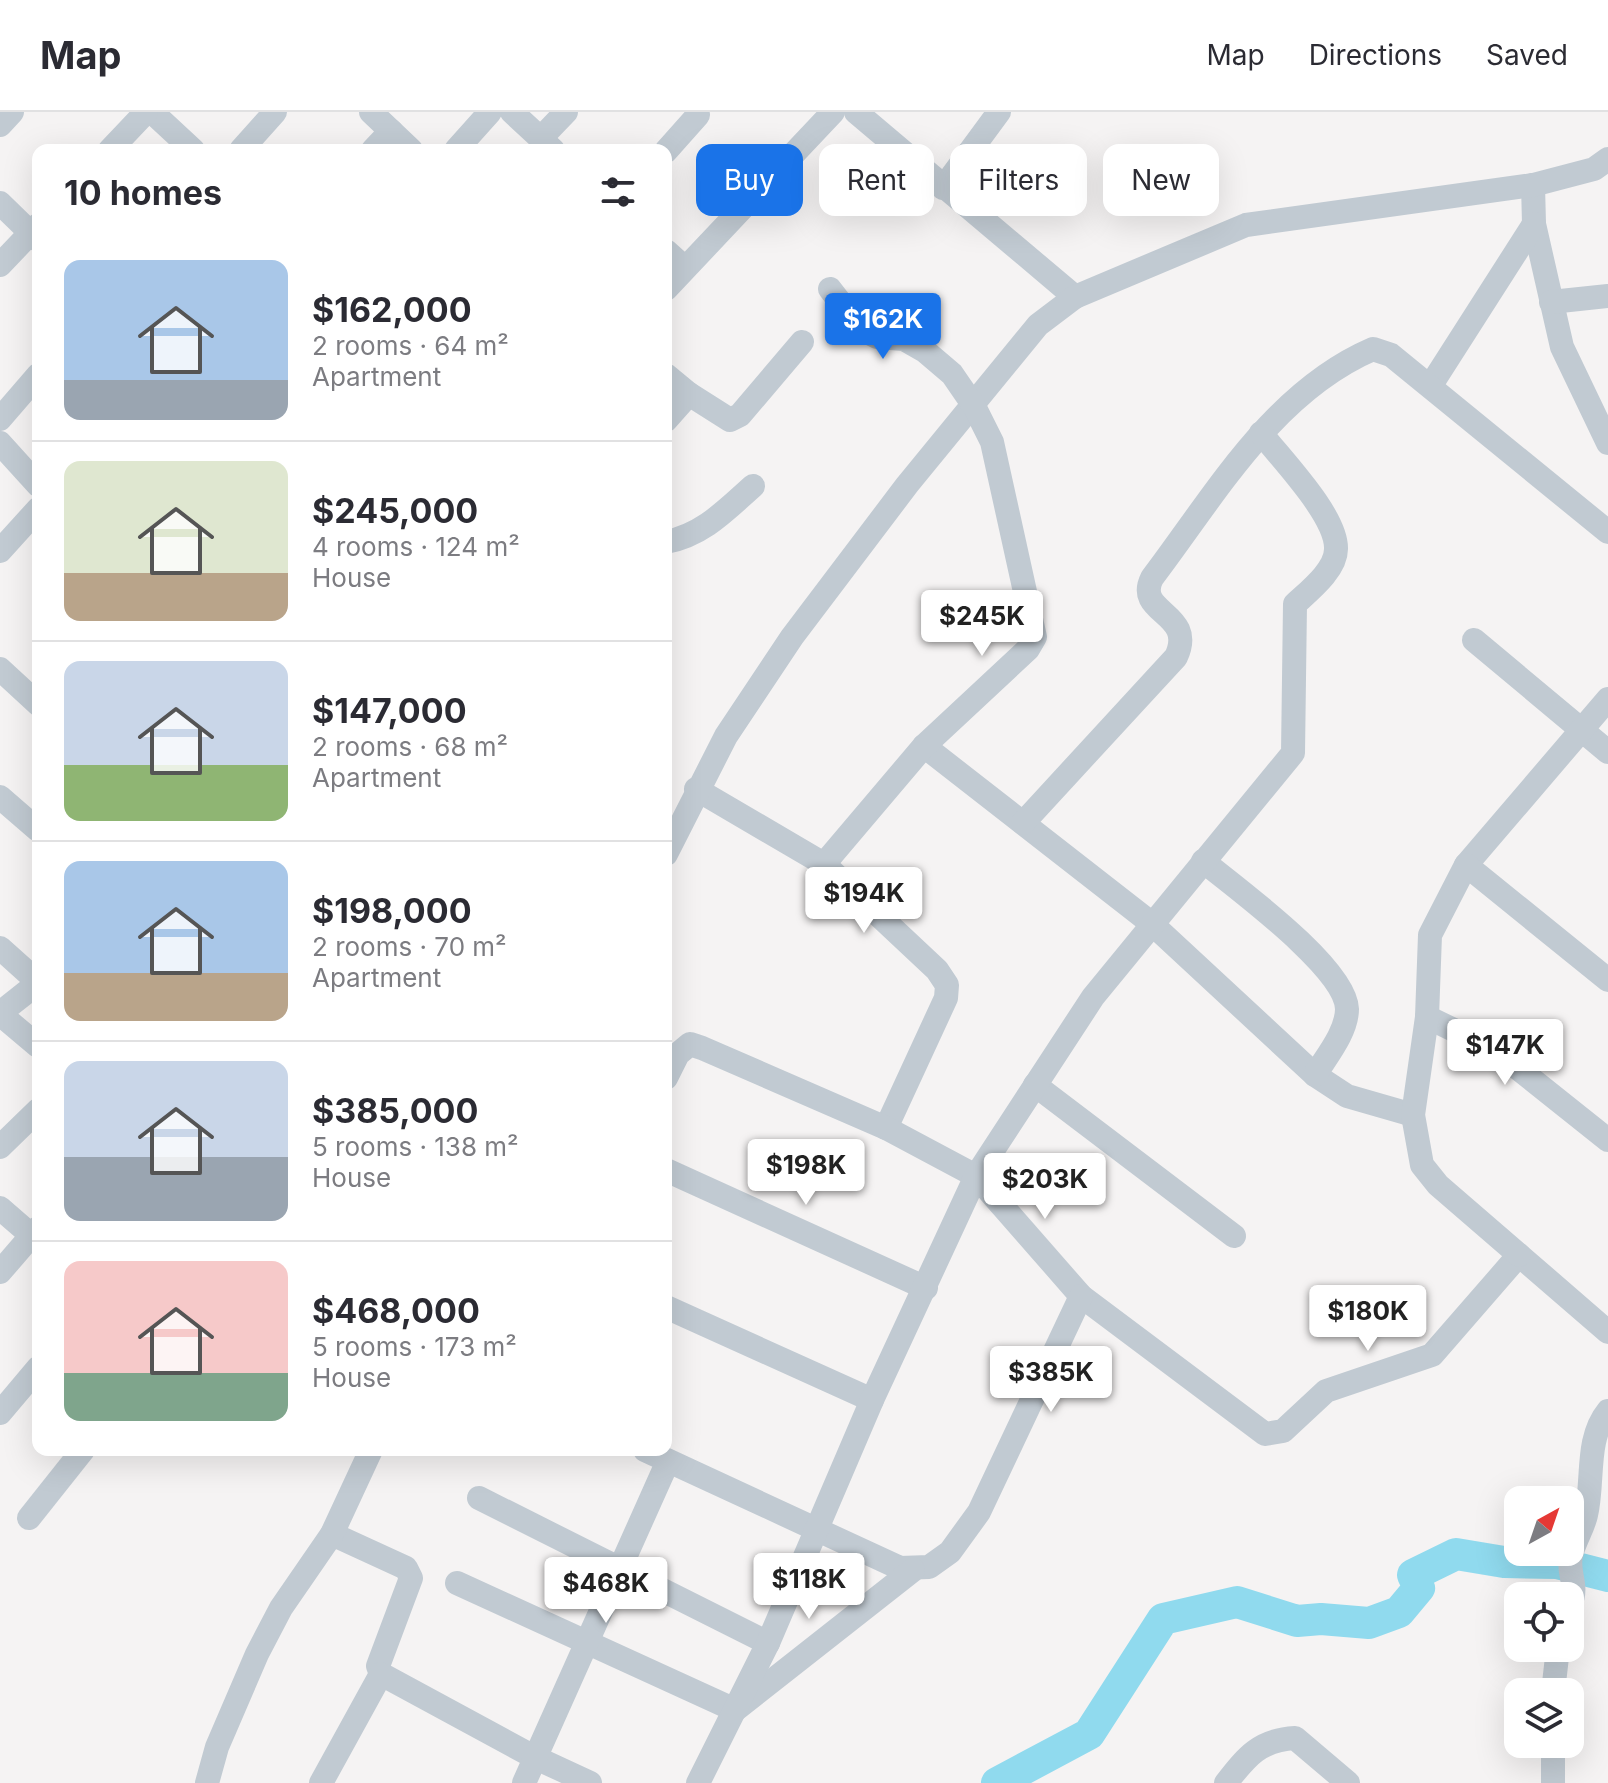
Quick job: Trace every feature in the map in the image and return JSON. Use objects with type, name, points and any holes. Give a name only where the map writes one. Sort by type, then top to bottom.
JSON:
[{"type":"street","points":[[0,125],[12,112]]},
{"type":"street","points":[[116,144],[149,112],[186,144]]},
{"type":"street","points":[[246,144],[275,112]]},
{"type":"street","points":[[371,112],[405,144]]},
{"type":"street","points":[[461,144],[490,112]]},
{"type":"street","points":[[533,127],[566,112]]},
{"type":"street","points":[[672,282],[833,112]]},
{"type":"street","points":[[856,112],[1075,297]]},
{"type":"street","points":[[943,188],[999,112]]},
{"type":"street","points":[[672,144],[698,115]]},
{"type":"street","points":[[379,144],[391,131]]},
{"type":"street","points":[[672,841],[696,789],[726,736],[792,637],[907,485],[1038,325],[1075,297],[1246,225],[1533,185],[1594,169],[1608,159]]},
{"type":"street","points":[[1533,185],[1534,224],[1562,347],[1608,443]]},
{"type":"street","points":[[0,203],[32,229]]},
{"type":"street","points":[[1431,385],[1534,224]]},
{"type":"street","points":[[0,265],[32,236]]},
{"type":"street","points":[[672,256],[685,268]]},
{"type":"street","points":[[824,864],[924,746],[1028,649],[1035,637],[992,442],[974,406],[952,374],[925,351],[904,339],[877,337],[861,329],[830,289]]},
{"type":"street","points":[[1551,302],[1608,296]]},
{"type":"street","points":[[672,380],[730,420],[740,415],[802,342]]},
{"type":"street","points":[[1023,823],[1176,657],[1182,644],[1181,631],[1149,597],[1147,587],[1261,433],[1322,377],[1373,349],[1391,355],[1431,385],[1608,532]]},
{"type":"street","points":[[0,419],[32,382]]},
{"type":"street","points":[[672,413],[689,394]]},
{"type":"street","points":[[698,1783],[768,1643],[872,1400],[976,1176],[1093,997],[1293,753],[1295,604],[1329,568],[1337,551],[1333,533],[1321,511],[1261,433]]},
{"type":"street","points":[[0,443],[32,478]]},
{"type":"street","points":[[672,541],[705,528],[753,486]]},
{"type":"street","points":[[0,551],[32,516]]},
{"type":"street","points":[[1474,640],[1608,752]]},
{"type":"street","points":[[0,669],[32,698]]},
{"type":"street","points":[[1608,699],[1466,865],[1430,935],[1427,1017],[1413,1115],[1422,1165],[1438,1185],[1608,1332]]},
{"type":"street","points":[[924,746],[1151,923],[1315,1075],[1347,1096],[1413,1115]]},
{"type":"street","points":[[696,789],[824,864],[937,970],[947,985],[946,998],[886,1128]]},
{"type":"street","points":[[0,797],[32,825]]},
{"type":"street","points":[[1203,861],[1307,948],[1334,978],[1345,999],[1347,1012],[1342,1029],[1315,1075]]},
{"type":"street","points":[[1466,865],[1608,980]]},
{"type":"street","points":[[0,948],[32,977]]},
{"type":"street","points":[[32,987],[0,1013],[32,1041]]},
{"type":"street","points":[[1427,1017],[1495,1050],[1608,1140]]},
{"type":"street","points":[[672,1066],[678,1054],[690,1044],[886,1128],[976,1176],[1081,1296],[1265,1434],[1283,1431],[1326,1391],[1432,1355],[1519,1255]]},
{"type":"street","points":[[1035,1085],[1234,1236]]},
{"type":"street","points":[[0,1147],[32,1116]]},
{"type":"street","points":[[672,1173],[926,1288]]},
{"type":"street","points":[[0,1208],[32,1231]]},
{"type":"street","points":[[0,1272],[32,1238]]},
{"type":"street","points":[[658,1456],[900,1568],[913,1570],[929,1567],[950,1552],[979,1512],[1081,1296]]},
{"type":"street","points":[[672,1310],[872,1400]]},
{"type":"street","points":[[0,1413],[32,1375]]},
{"type":"street","points":[[1572,1582],[1570,1560],[1585,1520],[1592,1485],[1591,1455],[1601,1420],[1608,1411]]},
{"type":"street","points":[[29,1518],[78,1456]]},
{"type":"street","points":[[207,1783],[217,1747],[257,1654],[281,1608],[332,1534],[368,1456]]},
{"type":"street","points":[[524,1783],[668,1461]]},
{"type":"street","points":[[479,1498],[768,1643]]},
{"type":"street","points":[[332,1534],[406,1568],[411,1578],[378,1666],[381,1674],[536,1758],[590,1783]]},
{"type":"street","points":[[735,1710],[913,1570]]},
{"type":"street","points":[[457,1583],[735,1710]]},
{"type":"street","points":[[321,1783],[381,1674]]},
{"type":"street","points":[[1226,1783],[1244,1760],[1271,1739],[1295,1738],[1348,1783]]},
{"type":"street","points":[[1553,1758],[1553,1783]]},
{"type":"waterway","points":[[997,1783],[1089,1734],[1163,1619],[1237,1602],[1297,1621],[1321,1619],[1369,1623],[1399,1612],[1419,1588],[1413,1575],[1456,1554],[1504,1562],[1557,1563],[1608,1576]]}]
